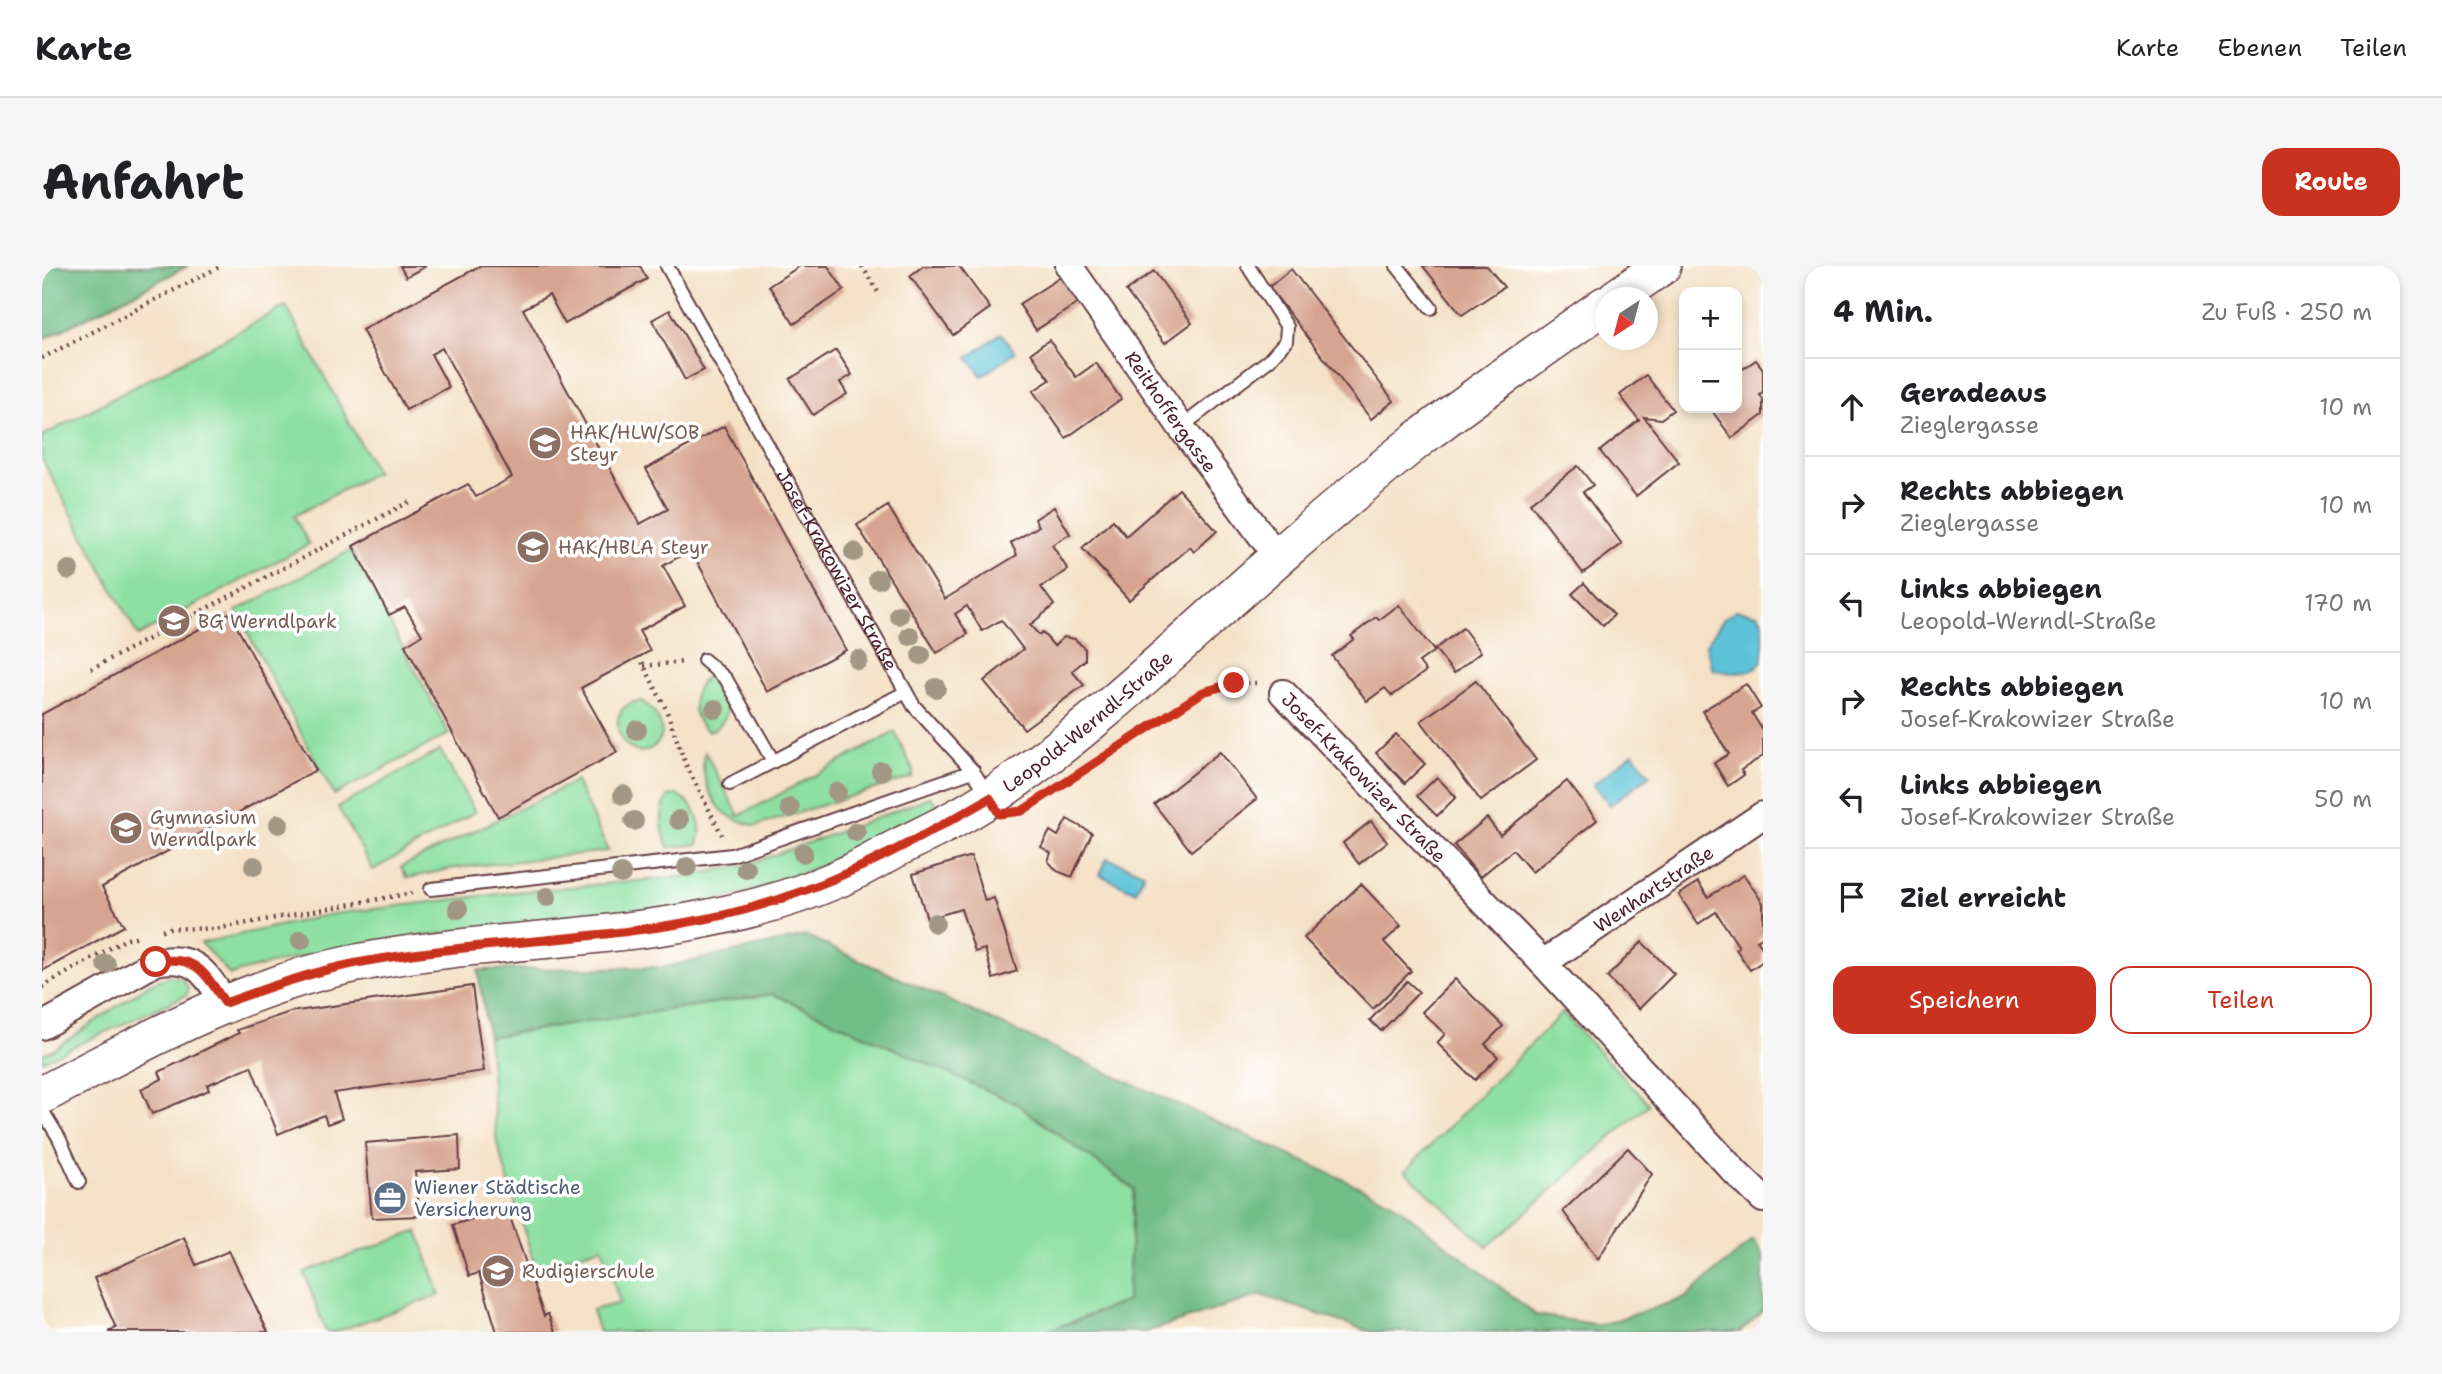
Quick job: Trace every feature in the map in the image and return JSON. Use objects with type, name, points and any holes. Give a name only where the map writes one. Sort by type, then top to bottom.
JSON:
[{"type":"street","name":"Reithoffergasse","points":[[1069,266],[1181,427],[1278,558]]},
{"type":"street","points":[[1631,287],[1661,266]]},
{"type":"street","name":"Leopold-Werndl-Straße","points":[[42,1094],[225,1003],[286,981],[356,963],[426,952],[652,928],[738,911],[790,897],[838,879],[982,785],[1052,753],[1139,682],[1278,558],[1418,440],[1595,312]]},
{"type":"street","name":"Josef-Krakowizer Straße","points":[[1283,693],[1543,963],[1763,1199]]},
{"type":"street","name":"Wenhartstraße","points":[[1543,963],[1763,815]]},
{"type":"street","points":[[42,1026],[156,962],[175,958],[191,962],[207,977],[225,1003]]},
{"type":"lane","name":"Josef-Krakowizer Straße","points":[[667,266],[914,706],[982,785]]},
{"type":"lane","points":[[1181,427],[1269,360],[1286,341],[1287,327],[1248,266]]},
{"type":"lane","points":[[1397,266],[1431,308]]},
{"type":"lane","points":[[705,660],[726,679],[774,761]]},
{"type":"lane","points":[[730,783],[906,692]]},
{"type":"lane","points":[[430,889],[732,855],[982,785]]},
{"type":"lane","points":[[42,1110],[59,1138],[79,1182]]},
{"type":"path","points":[[42,358],[221,266]]},
{"type":"path","points":[[862,266],[878,292]]},
{"type":"path","points":[[91,670],[412,500]]},
{"type":"path","points":[[639,656],[666,709],[685,763],[732,855]]},
{"type":"path","points":[[644,666],[705,660]]},
{"type":"path","name":"Josef-Krakowizer Straße","points":[[1101,759],[1203,692],[1234,683],[1260,683],[1283,693]]},
{"type":"path","points":[[159,931],[170,928],[215,929],[430,889]]},
{"type":"path","points":[[42,987],[126,939],[148,934]]},
{"type":"green space","points":[[42,266],[188,266],[42,340]]},
{"type":"green space","points":[[286,306],[376,472],[294,516],[309,544],[138,636],[42,459],[42,436]]},
{"type":"green space","points":[[351,550],[449,734],[334,795],[236,611]]},
{"type":"green space","points":[[706,677],[715,680],[722,687],[727,703],[723,720],[709,731],[698,720],[694,705],[697,690]]},
{"type":"green space","points":[[642,701],[653,711],[662,731],[657,744],[640,752],[631,749],[624,742],[618,722],[621,712],[629,705]]},
{"type":"green space","points":[[895,732],[913,770],[912,777],[756,826],[736,819],[720,808],[711,793],[703,767],[705,752],[739,816]]},
{"type":"green space","points":[[440,750],[475,812],[373,870],[338,807]]},
{"type":"green space","points":[[576,781],[608,851],[455,868],[407,878],[401,867]]},
{"type":"green space","points":[[677,795],[689,803],[697,815],[700,837],[698,844],[669,848],[664,836],[663,808],[669,796]]},
{"type":"green space","points":[[930,797],[942,809],[852,852],[760,888],[696,905],[360,945],[230,975],[201,943],[332,914],[515,892],[680,877],[743,866]]},
{"type":"green space","points":[[806,936],[1389,1200],[1536,1315],[1600,1325],[1685,1298],[1753,1240],[1763,1254],[1763,1311],[1740,1332],[1371,1332],[1261,1295],[1146,1332],[1045,1332],[1127,1301],[1134,1189],[1015,1103],[773,994],[488,1037],[478,970],[665,967]]},
{"type":"green space","points":[[169,976],[182,978],[188,988],[187,995],[42,1061],[42,1054],[54,1049],[150,984]]},
{"type":"green space","points":[[773,994],[1015,1103],[1134,1189],[1127,1301],[1045,1332],[599,1332],[592,1310],[620,1303],[602,1247],[535,1266],[497,1143],[488,1037]]},
{"type":"green space","points":[[1562,1013],[1649,1104],[1487,1247],[1405,1171]]},
{"type":"green space","points":[[418,1231],[440,1295],[335,1332],[326,1332],[304,1272]]},
{"type":"water","points":[[1001,333],[1015,352],[982,376],[968,358]]},
{"type":"water","points":[[1736,610],[1758,614],[1763,622],[1763,660],[1753,669],[1746,671],[1733,673],[1713,670],[1706,645],[1724,618]]},
{"type":"water","points":[[1633,753],[1650,775],[1610,805],[1593,785]]},
{"type":"water","points":[[1107,858],[1144,873],[1136,892],[1100,875]]},
{"type":"building","points":[[400,266],[426,266],[406,277]]},
{"type":"building","points":[[480,266],[640,266],[647,279],[565,324],[549,295],[523,309],[640,524],[668,509],[646,469],[724,426],[846,650],[767,692],[691,550],[663,566],[685,606],[639,631],[650,651],[581,688],[617,752],[498,817],[405,645],[422,635],[405,607],[389,615],[353,546],[468,484],[476,497],[512,477],[442,348],[431,354],[449,387],[406,410],[362,330]]},
{"type":"building","points":[[800,266],[828,266],[844,290],[794,324],[769,286]]},
{"type":"building","points":[[923,266],[959,266],[990,308],[953,335],[910,276]]},
{"type":"building","points":[[1423,266],[1487,266],[1504,287],[1462,315]]},
{"type":"building","points":[[1291,269],[1394,401],[1371,419],[1269,287]]},
{"type":"building","points":[[1154,271],[1192,323],[1165,343],[1126,291]]},
{"type":"building","points":[[1061,277],[1078,303],[1036,330],[1019,304]]},
{"type":"building","points":[[670,310],[704,370],[685,380],[652,320]]},
{"type":"building","points":[[1049,340],[1076,377],[1096,363],[1121,399],[1066,438],[1033,391],[1050,380],[1031,353]]},
{"type":"building","points":[[836,350],[852,375],[840,382],[847,394],[813,415],[790,379]]},
{"type":"building","points":[[1756,360],[1763,369],[1763,393],[1760,395],[1763,400],[1763,415],[1732,438],[1714,413],[1742,413],[1742,369]]},
{"type":"building","points":[[1646,375],[1673,410],[1661,419],[1644,417],[1679,462],[1636,496],[1600,451],[1639,420],[1620,395]]},
{"type":"building","points":[[1578,466],[1593,485],[1583,492],[1622,544],[1583,573],[1530,503]]},
{"type":"building","points":[[1179,489],[1217,531],[1194,552],[1190,547],[1129,600],[1082,548],[1113,520],[1126,536]]},
{"type":"building","points":[[888,506],[945,599],[1017,555],[1011,543],[1039,526],[1035,519],[1054,507],[1070,534],[1052,545],[1068,570],[1041,587],[1054,605],[1030,625],[1039,635],[1042,632],[1054,646],[1064,637],[1075,639],[1085,649],[1085,660],[1072,671],[1084,685],[1024,729],[984,681],[1023,649],[1001,620],[982,631],[967,606],[955,614],[968,634],[937,653],[857,525]]},
{"type":"building","points":[[1584,583],[1614,615],[1603,626],[1572,594]]},
{"type":"building","points":[[1399,605],[1434,651],[1419,662],[1426,671],[1392,696],[1385,688],[1367,701],[1332,656],[1354,639],[1351,636],[1376,617],[1379,620]]},
{"type":"building","name":"Gymnasium Werndlpark","points":[[229,613],[316,770],[102,887],[124,926],[42,971],[42,714]]},
{"type":"building","points":[[1463,628],[1481,652],[1454,673],[1435,649]]},
{"type":"building","points":[[1476,681],[1536,760],[1481,801],[1421,721]]},
{"type":"building","points":[[1746,684],[1761,708],[1752,713],[1763,731],[1763,756],[1741,770],[1744,775],[1728,786],[1714,763],[1729,754],[1702,711]]},
{"type":"building","points":[[1396,734],[1425,764],[1405,783],[1376,753]]},
{"type":"building","points":[[1220,752],[1257,799],[1191,851],[1154,804]]},
{"type":"building","points":[[1437,777],[1456,797],[1437,816],[1417,796]]},
{"type":"building","points":[[1567,781],[1597,820],[1532,872],[1513,850],[1480,877],[1454,845],[1487,818],[1500,835]]},
{"type":"building","points":[[1067,819],[1092,833],[1072,877],[1057,871],[1048,861],[1051,853],[1041,847],[1050,831],[1058,836]]},
{"type":"building","points":[[1371,821],[1387,842],[1359,864],[1343,843]]},
{"type":"building","points":[[971,856],[985,901],[994,898],[1017,971],[993,979],[985,949],[975,952],[961,909],[927,919],[913,874]]},
{"type":"building","points":[[1744,875],[1763,903],[1763,936],[1757,940],[1763,949],[1763,961],[1750,970],[1736,949],[1739,947],[1716,912],[1698,924],[1679,895],[1698,882],[1708,897]]},
{"type":"building","points":[[1361,884],[1401,926],[1384,942],[1411,971],[1373,1009],[1304,938]]},
{"type":"building","points":[[1642,942],[1674,974],[1639,1009],[1607,977]]},
{"type":"building","points":[[1455,979],[1503,1026],[1485,1044],[1498,1057],[1475,1080],[1437,1043],[1445,1034],[1422,1012]]},
{"type":"building","points":[[1407,981],[1419,992],[1381,1031],[1370,1020]]},
{"type":"building","points":[[472,986],[484,1071],[334,1093],[342,1119],[327,1124],[324,1115],[278,1134],[251,1066],[207,1085],[209,1090],[152,1114],[141,1089],[162,1079],[159,1072],[239,1033],[237,1030],[290,1012]]},
{"type":"building","points":[[459,1135],[460,1169],[415,1172],[420,1216],[372,1218],[365,1143]]},
{"type":"building","points":[[1628,1148],[1652,1174],[1598,1259],[1563,1211]]},
{"type":"building","name":"Rudigierschule","points":[[507,1208],[544,1316],[548,1314],[555,1332],[497,1332],[479,1273],[469,1276],[453,1225]]},
{"type":"building","points":[[184,1237],[196,1265],[229,1251],[268,1332],[108,1332],[116,1328],[94,1278]]},
{"type":"place","name":"HAK/HLW/SOB Steyr","points":[[545,443]]},
{"type":"place","name":"HAK/HBLA Steyr","points":[[533,547]]},
{"type":"place","name":"BG Werndlpark","points":[[174,621]]},
{"type":"place","name":"Gymnasium Werndlpark","points":[[126,828]]},
{"type":"place","name":"Wiener Städtische Versicherung","points":[[390,1198]]},
{"type":"place","name":"Rudigierschule","points":[[498,1271]]},
{"type":"route","points":[[156,962],[175,958],[191,962],[207,977],[225,1003],[286,981],[356,963],[426,952],[652,928],[725,915],[790,897],[838,879],[990,798],[999,814],[1022,811],[1203,692],[1234,683]]}]
